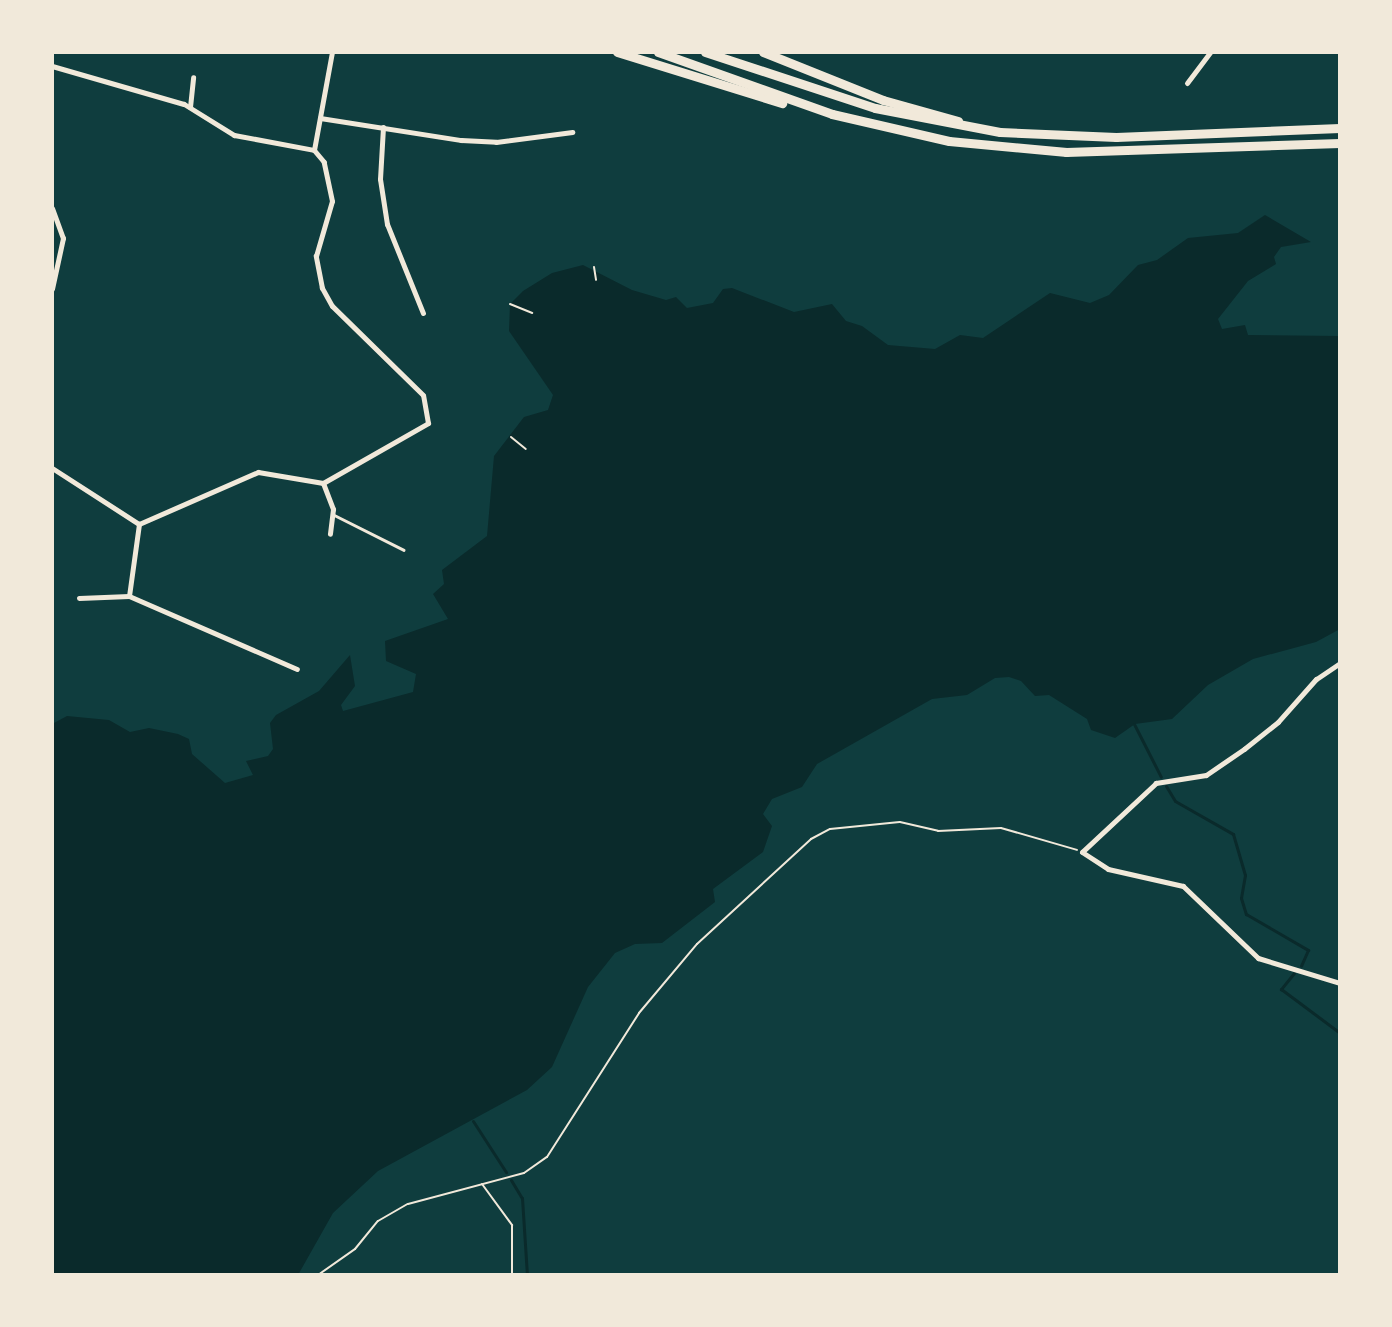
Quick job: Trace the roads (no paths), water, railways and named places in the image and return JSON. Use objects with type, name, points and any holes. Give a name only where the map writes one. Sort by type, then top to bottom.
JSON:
[{"type":"highway","points":[[617,52],[757,97],[949,141],[1066,152],[1340,143]]},
{"type":"highway","points":[[658,52],[832,114]]},
{"type":"highway","points":[[705,52],[875,108],[1000,132],[1116,137],[1340,128]]},
{"type":"highway","points":[[763,52],[883,100],[1000,132]]},
{"type":"street","points":[[314,150],[332,52]]},
{"type":"street","points":[[1187,83],[1210,52]]},
{"type":"street","points":[[52,66],[190,107],[234,135],[314,150],[324,162],[332,201],[316,256],[322,288],[332,306],[423,395],[429,415],[415,435],[323,483],[258,472],[139,524]]},
{"type":"street","points":[[190,107],[193,77]]},
{"type":"street","points":[[320,118],[496,142],[572,132]]},
{"type":"street","points":[[383,127],[380,179],[387,224],[423,313]]},
{"type":"street","points":[[52,208],[63,238],[52,289]]},
{"type":"street","points":[[52,468],[139,524]]},
{"type":"street","points":[[323,483],[332,513],[330,534]]},
{"type":"street","points":[[129,596],[139,524]]},
{"type":"street","points":[[79,598],[129,596],[297,669]]},
{"type":"street","points":[[1340,663],[1316,679],[1278,722],[1244,749],[1206,775],[1156,783],[1082,852],[1108,869],[1183,886],[1258,958],[1340,983]]},
{"type":"lane","points":[[332,513],[404,550]]},
{"type":"water","points":[[1265,215],[1311,242],[1281,247],[1274,257],[1276,264],[1248,281],[1218,319],[1222,329],[1245,325],[1248,335],[1340,336],[1340,629],[1316,642],[1253,659],[1208,685],[1172,719],[1135,724],[1115,738],[1091,730],[1087,719],[1049,695],[1035,696],[1021,681],[1009,677],[995,678],[967,695],[932,699],[817,764],[802,787],[772,799],[763,814],[772,826],[763,852],[713,889],[715,902],[662,943],[635,944],[615,953],[588,987],[552,1067],[527,1090],[378,1171],[333,1213],[298,1275],[52,1275],[54,723],[67,716],[109,720],[130,732],[149,728],[178,734],[189,739],[192,754],[225,783],[253,775],[246,761],[268,756],[273,749],[270,723],[276,715],[319,691],[350,655],[355,686],[341,705],[343,711],[413,692],[416,674],[386,661],[385,641],[448,619],[433,594],[444,584],[442,570],[487,536],[494,456],[524,417],[548,410],[553,395],[509,331],[510,304],[523,291],[552,273],[583,265],[632,290],[666,300],[676,297],[687,308],[713,303],[723,289],[732,288],[794,312],[832,304],[846,321],[862,326],[888,345],[935,349],[960,335],[983,338],[1050,293],[1090,303],[1109,295],[1138,265],[1157,260],[1188,238],[1238,233]]},
{"type":"waterway","points":[[1134,724],[1161,777]]},
{"type":"waterway","points":[[1166,786],[1175,801],[1233,834],[1245,875],[1241,898],[1246,914],[1308,950],[1301,966]]},
{"type":"waterway","points":[[1294,973],[1281,989],[1340,1033]]},
{"type":"waterway","points":[[473,1121],[506,1172]]},
{"type":"waterway","points":[[511,1180],[522,1198],[527,1275]]}]
